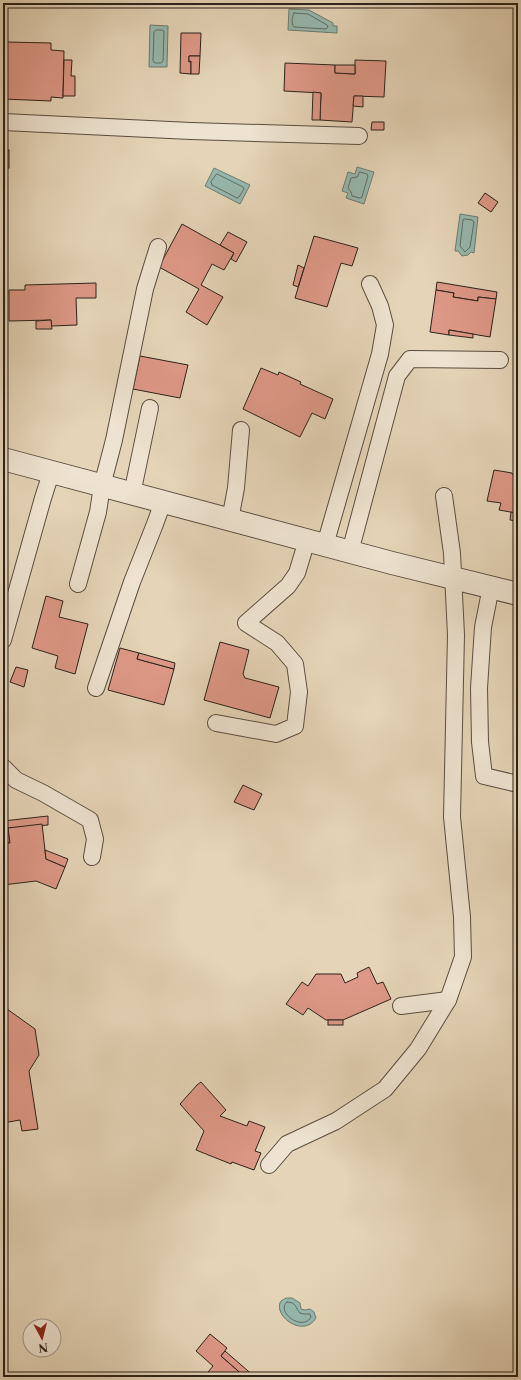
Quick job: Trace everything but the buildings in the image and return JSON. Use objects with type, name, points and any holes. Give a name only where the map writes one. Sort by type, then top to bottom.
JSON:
[{"type":"street","points":[[3,459],[350,552],[518,594]]},
{"type":"lane","points":[[3,122],[359,136]]},
{"type":"lane","points":[[78,584],[98,512],[102,486],[114,440],[145,289],[158,247]]},
{"type":"lane","points":[[216,723],[276,734],[295,726],[299,692],[295,664],[277,643],[246,623],[288,586],[298,573],[316,543],[380,354],[386,325],[380,306],[370,284]]},
{"type":"lane","points":[[350,552],[396,376],[410,359],[500,360]]},
{"type":"lane","points":[[132,494],[150,408]]},
{"type":"lane","points":[[230,520],[236,488],[241,430]]},
{"type":"lane","points":[[3,640],[51,473]]},
{"type":"lane","points":[[270,1165],[287,1144],[336,1121],[385,1089],[418,1049],[448,1000],[463,957],[462,917],[452,817],[456,635],[452,552],[444,496]]},
{"type":"lane","points":[[96,688],[132,582],[163,502]]},
{"type":"lane","points":[[491,587],[483,627],[479,688],[480,742],[484,776],[518,784]]},
{"type":"lane","points":[[3,767],[16,780],[43,793],[90,820],[95,839],[92,857]]},
{"type":"lane","points":[[401,1006],[448,1000]]},
{"type":"water","points":[[289,9],[309,10],[333,23],[333,26],[337,26],[337,33],[288,30]]},
{"type":"water","points":[[150,25],[168,26],[167,67],[149,67]]},
{"type":"water","points":[[357,167],[374,172],[364,204],[346,198],[348,193],[342,191],[348,172],[355,174]]},
{"type":"water","points":[[214,168],[250,185],[240,204],[205,186]]},
{"type":"water","points":[[460,214],[478,217],[474,253],[471,252],[468,255],[462,256],[458,251],[455,251]]},
{"type":"water","points":[[286,1298],[292,1298],[300,1303],[301,1309],[310,1309],[314,1312],[316,1318],[310,1324],[304,1326],[297,1326],[290,1323],[281,1313],[279,1307],[281,1301]]}]
